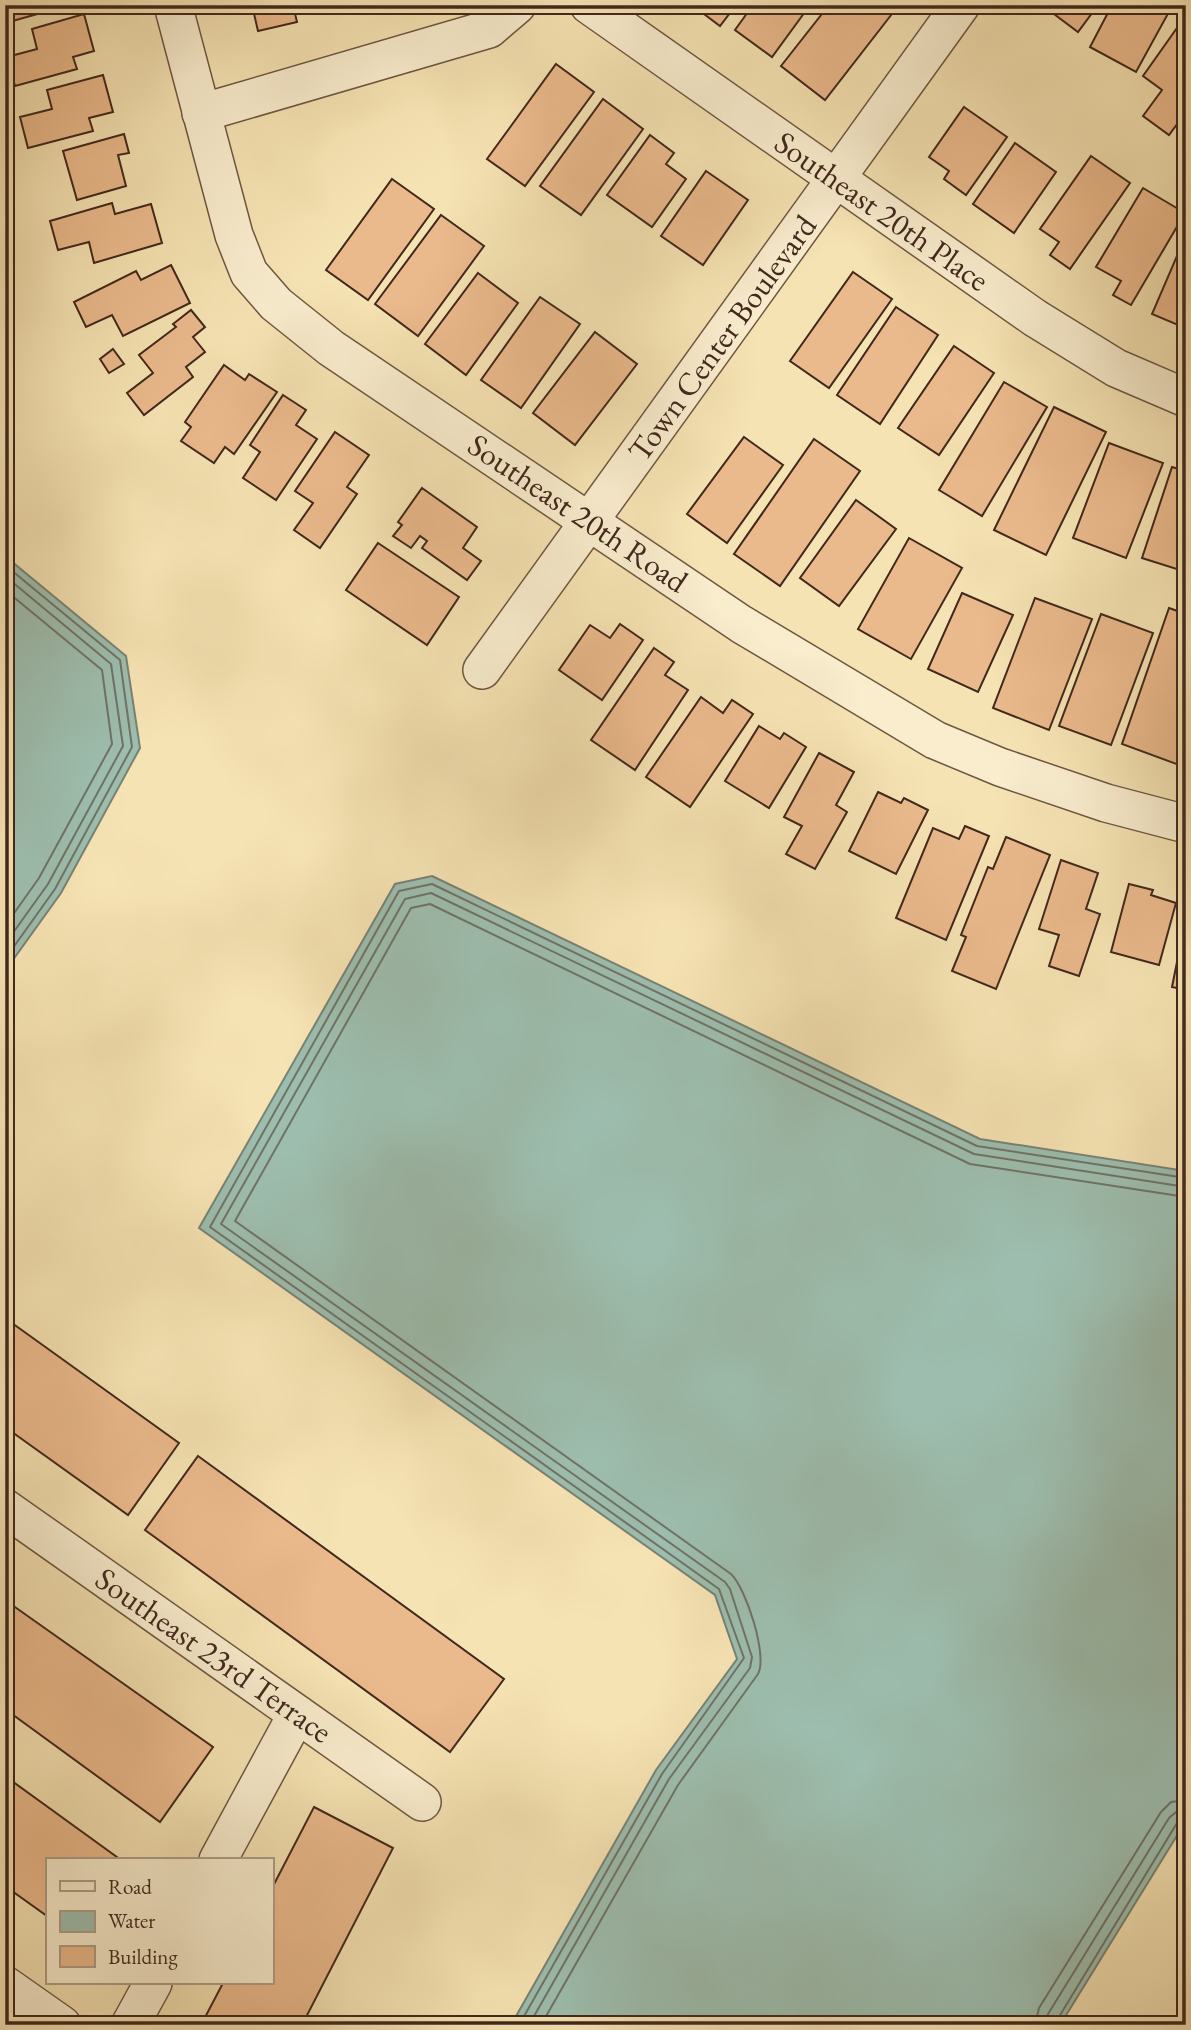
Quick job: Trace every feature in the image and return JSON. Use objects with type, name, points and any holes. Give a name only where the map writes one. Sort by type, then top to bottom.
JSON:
[{"type":"street","name":"Southeast 20th Road","points":[[173,5],[234,235],[249,273],[276,304],[331,348],[591,520],[741,624],[935,740],[1000,767],[1106,803],[1186,824]]},
{"type":"street","points":[[201,113],[489,29],[517,5]]},
{"type":"street","name":"Southeast 20th Place","points":[[589,5],[1035,318],[1116,368],[1186,398]]},
{"type":"street","name":"Town Center Boulevard","points":[[482,670],[961,5]]},
{"type":"street","name":"Southeast 23rd Terrace","points":[[5,1508],[422,1802]]},
{"type":"street","points":[[219,1858],[296,1714]]},
{"type":"street","points":[[130,2025],[152,1984]]},
{"type":"street","points":[[5,1985],[62,2025]]},
{"type":"water","points":[[5,556],[126,656],[140,748],[61,893],[5,971]]},
{"type":"water","points":[[432,876],[980,1139],[1186,1171],[1186,1821],[1060,2025],[511,2025],[656,1770],[737,1659],[715,1595],[199,1228],[395,884]]},
{"type":"building","points":[[5,5],[66,5],[66,6],[9,22]]},
{"type":"building","points":[[252,5],[293,5],[297,22],[258,31]]},
{"type":"building","points":[[323,5],[354,5],[325,13]]},
{"type":"building","points":[[692,5],[736,5],[720,26]]},
{"type":"building","points":[[753,5],[810,5],[772,57],[735,30]]},
{"type":"building","points":[[829,5],[889,5],[895,10],[825,100],[781,66]]},
{"type":"building","points":[[1042,5],[1098,5],[1078,32]]},
{"type":"building","points":[[1112,5],[1161,5],[1170,10],[1136,72],[1090,47]]},
{"type":"building","points":[[84,14],[94,51],[73,57],[77,69],[15,86],[7,57],[37,49],[32,29]]},
{"type":"building","points":[[1184,18],[1186,112],[1169,135],[1143,116],[1162,90],[1143,76]]},
{"type":"building","points":[[556,64],[594,92],[525,186],[487,159]]},
{"type":"building","points":[[103,75],[113,112],[89,118],[93,131],[28,148],[20,117],[52,109],[47,90]]},
{"type":"building","points":[[603,99],[643,129],[581,215],[540,186]]},
{"type":"building","points":[[964,107],[1007,137],[966,195],[944,179],[949,171],[929,157]]},
{"type":"building","points":[[124,134],[129,153],[118,155],[126,186],[77,200],[63,151]]},
{"type":"building","points":[[650,135],[674,153],[666,164],[686,179],[652,227],[607,195]]},
{"type":"building","points":[[1015,143],[1056,172],[1014,233],[973,204]]},
{"type":"building","points":[[1091,156],[1130,183],[1070,269],[1050,255],[1059,242],[1040,229]]},
{"type":"building","points":[[706,171],[748,200],[703,265],[661,236]]},
{"type":"building","points":[[392,179],[434,209],[368,300],[326,270]]},
{"type":"building","points":[[1143,188],[1185,213],[1131,305],[1113,295],[1121,281],[1096,267]]},
{"type":"building","points":[[112,203],[115,214],[151,204],[162,243],[94,263],[89,242],[58,250],[50,221]]},
{"type":"building","points":[[441,215],[484,246],[418,336],[375,304]]},
{"type":"building","points":[[1186,235],[1186,313],[1183,312],[1178,325],[1152,314]]},
{"type":"building","points":[[171,265],[190,303],[123,336],[112,315],[86,327],[74,302],[136,271],[141,280]]},
{"type":"building","points":[[853,272],[892,299],[829,388],[790,361]]},
{"type":"building","points":[[478,273],[518,303],[466,375],[425,344]]},
{"type":"building","points":[[540,297],[580,324],[521,408],[481,380]]},
{"type":"building","points":[[896,307],[938,335],[880,424],[837,395]]},
{"type":"building","points":[[191,310],[205,327],[193,337],[205,352],[186,367],[193,377],[144,415],[127,393],[153,373],[139,355],[176,327],[173,324]]},
{"type":"building","points":[[595,332],[637,364],[575,445],[533,413]]},
{"type":"building","points":[[954,346],[994,373],[939,455],[898,428]]},
{"type":"building","points":[[113,349],[124,364],[109,373],[100,359]]},
{"type":"building","points":[[224,365],[245,380],[249,374],[277,392],[234,454],[225,447],[214,463],[181,441],[191,427],[185,422]]},
{"type":"building","points":[[1004,382],[1047,407],[982,516],[939,490]]},
{"type":"building","points":[[283,395],[306,410],[296,425],[317,439],[276,500],[243,478],[260,452],[250,445]]},
{"type":"building","points":[[1054,407],[1106,432],[1046,555],[994,530]]},
{"type":"building","points":[[335,432],[369,455],[347,487],[357,494],[320,548],[294,530],[313,503],[295,491]]},
{"type":"building","points":[[744,437],[783,465],[727,543],[687,514]]},
{"type":"building","points":[[814,439],[860,471],[780,586],[734,554]]},
{"type":"building","points":[[1109,443],[1163,463],[1126,558],[1073,538]]},
{"type":"building","points":[[1172,467],[1186,471],[1186,572],[1142,558]]},
{"type":"building","points":[[422,488],[477,527],[463,548],[481,561],[467,580],[422,548],[427,541],[420,536],[411,548],[393,536],[402,525],[398,522]]},
{"type":"building","points":[[856,500],[896,529],[839,606],[800,578]]},
{"type":"building","points":[[909,538],[962,568],[911,659],[858,629]]},
{"type":"building","points":[[378,543],[459,597],[427,645],[346,590]]},
{"type":"building","points":[[962,593],[1013,615],[978,692],[928,669]]},
{"type":"building","points":[[1035,598],[1092,619],[1049,730],[993,708]]},
{"type":"building","points":[[1169,608],[1186,614],[1186,754],[1182,766],[1122,744]]},
{"type":"building","points":[[1101,614],[1153,633],[1111,745],[1059,726]]},
{"type":"building","points":[[620,624],[643,640],[602,700],[559,670],[590,625],[610,638]]},
{"type":"building","points":[[654,648],[674,662],[665,675],[688,690],[635,770],[591,740]]},
{"type":"building","points":[[701,697],[723,713],[732,700],[753,714],[690,807],[646,777]]},
{"type":"building","points":[[759,726],[780,739],[784,733],[806,747],[769,808],[725,781]]},
{"type":"building","points":[[819,753],[854,772],[836,805],[847,812],[815,869],[786,854],[802,826],[784,817]]},
{"type":"building","points":[[878,792],[901,803],[904,798],[928,810],[896,874],[849,851]]},
{"type":"building","points":[[965,826],[989,836],[946,940],[896,918],[933,828],[959,839]]},
{"type":"building","points":[[1006,837],[1050,855],[996,989],[952,971],[966,937],[961,935],[988,867],[993,869]]},
{"type":"building","points":[[1061,860],[1098,873],[1086,909],[1100,914],[1079,976],[1049,966],[1059,935],[1039,929]]},
{"type":"building","points":[[1129,884],[1153,890],[1151,895],[1176,903],[1159,965],[1111,952]]},
{"type":"building","points":[[1186,917],[1186,990],[1172,987]]},
{"type":"building","points":[[5,1318],[179,1443],[128,1515],[5,1427]]},
{"type":"building","points":[[198,1456],[504,1679],[450,1752],[145,1530]]},
{"type":"building","points":[[5,1600],[213,1747],[160,1822],[5,1709]]},
{"type":"building","points":[[5,1776],[118,1858],[46,1858],[46,1915],[5,1886]]},
{"type":"building","points":[[314,1807],[393,1848],[302,2025],[201,2025],[222,1984],[273,1984],[273,1886]]}]
